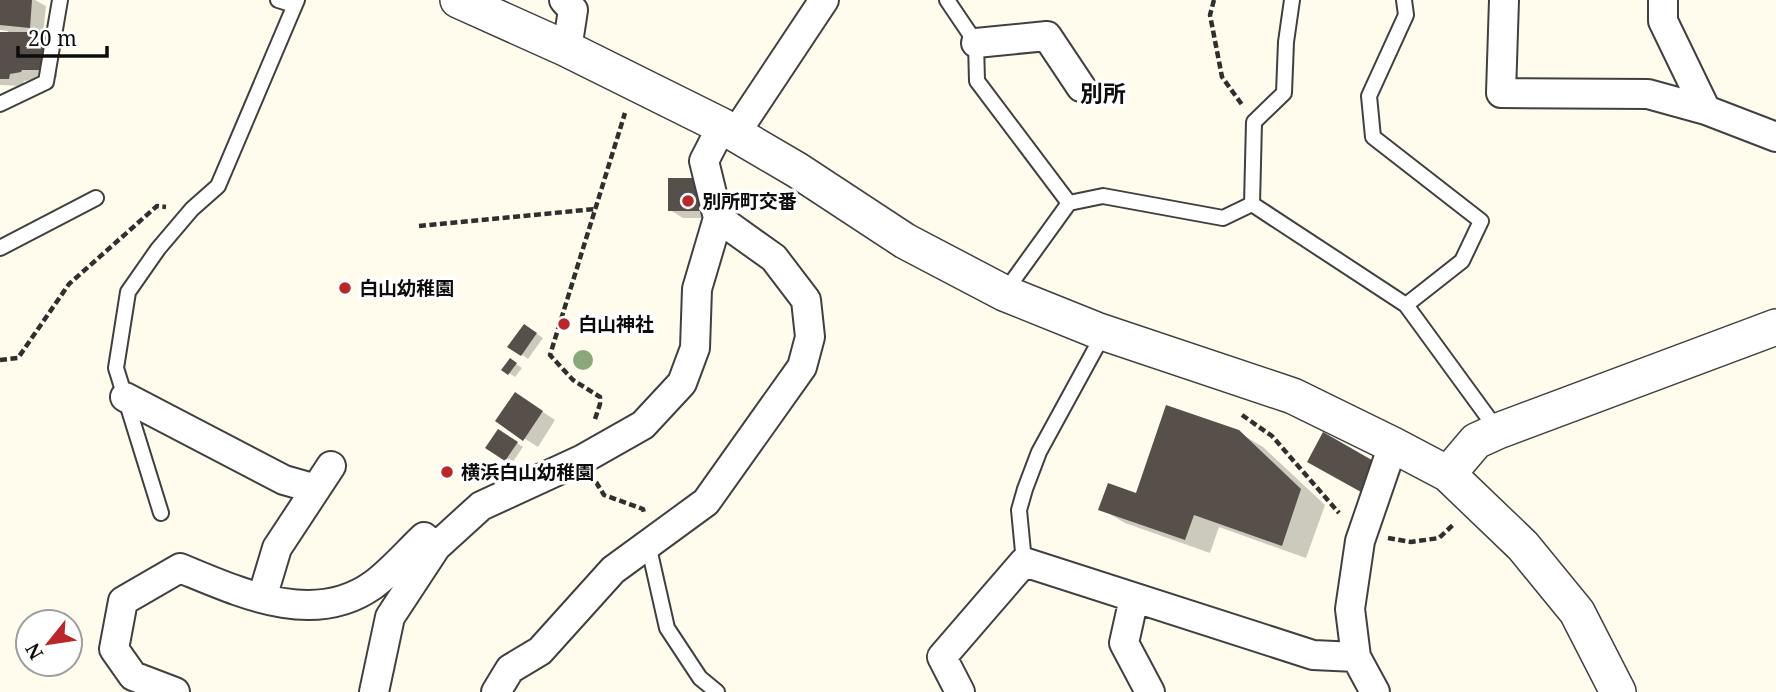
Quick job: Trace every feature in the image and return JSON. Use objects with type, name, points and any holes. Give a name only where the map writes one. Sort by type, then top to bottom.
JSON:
[{"type":"street","points":[[458,0],[567,49],[729,130],[797,170],[905,241],[1004,293],[1104,332],[1293,396],[1448,474],[1523,546],[1577,612],[1618,692]]},
{"type":"street","points":[[564,0],[573,10],[567,49]]},
{"type":"street","points":[[1504,0],[1501,93],[1648,94],[1706,110],[1776,137]]},
{"type":"street","points":[[1663,0],[1663,22],[1706,110]]},
{"type":"street","points":[[374,692],[390,617],[436,547],[481,506],[583,459],[643,425],[682,383],[695,348],[697,289],[718,218],[704,161],[729,130],[815,3]]},
{"type":"street","points":[[975,43],[1046,36],[1081,87]]},
{"type":"street","points":[[496,692],[510,668],[540,651],[613,570],[706,502],[802,367],[810,337],[806,300],[774,258],[718,218]]},
{"type":"street","points":[[1448,474],[1476,441],[1498,431],[1776,327]]},
{"type":"street","points":[[125,397],[284,480],[324,478],[277,548],[262,598]]},
{"type":"street","points":[[1376,692],[1356,657],[1350,609],[1360,541],[1393,445]]},
{"type":"street","points":[[175,692],[133,676],[114,649],[123,601],[180,568],[245,594],[286,604],[311,605],[347,599],[373,584],[424,537],[436,547]]},
{"type":"street","points":[[960,692],[942,657],[1024,562],[1313,655],[1356,657]]},
{"type":"street","points":[[1134,598],[1124,643],[1150,692]]},
{"type":"lane","points":[[0,104],[46,82],[60,0]]},
{"type":"lane","points":[[161,513],[116,368],[128,292],[158,249],[192,209],[218,186],[296,2],[278,0]]},
{"type":"lane","points":[[947,0],[975,43],[977,81],[1069,203]]},
{"type":"lane","points":[[1252,204],[1254,122],[1284,93],[1286,42],[1292,0]]},
{"type":"lane","points":[[1404,0],[1406,15],[1369,96],[1373,137],[1480,221],[1462,261],[1406,304]]},
{"type":"lane","points":[[1004,293],[1069,203],[1103,196],[1223,218],[1252,204]]},
{"type":"lane","points":[[0,248],[96,198]]},
{"type":"lane","points":[[1252,204],[1406,304],[1498,431]]},
{"type":"lane","points":[[1024,562],[1019,510],[1025,489],[1040,452],[1104,332]]},
{"type":"lane","points":[[651,542],[667,628],[700,678],[717,692]]},
{"type":"path","points":[[1214,0],[1210,15],[1222,77],[1254,122]]},
{"type":"path","points":[[635,82],[550,355],[573,380],[600,397],[583,459],[604,495],[643,509],[651,542]]},
{"type":"path","points":[[0,360],[18,358],[69,284],[157,206],[192,209]]},
{"type":"path","points":[[419,226],[595,209]]},
{"type":"building","points":[[0,0],[32,0],[30,28],[0,25]]},
{"type":"building","points":[[0,32],[44,32],[44,70],[22,70],[10,74],[9,79],[0,79]]},
{"type":"building","name":"別所町交番","points":[[668,178],[701,178],[709,211],[668,211]]},
{"type":"building","points":[[524,324],[537,333],[521,356],[507,347]]},
{"type":"building","points":[[510,358],[517,363],[508,375],[501,370]]},
{"type":"building","points":[[515,392],[543,411],[523,441],[495,421]]},
{"type":"building","points":[[1166,405],[1239,430],[1301,489],[1282,546],[1194,515],[1185,540],[1098,510],[1108,483],[1136,493]]},
{"type":"building","points":[[498,429],[518,442],[505,461],[485,448]]},
{"type":"building","points":[[1323,432],[1377,463],[1361,492],[1307,462]]},
{"type":"place","name":"別所町交番","points":[[688,201]]},
{"type":"place","name":"白山幼稚園","points":[[345,288]]},
{"type":"place","name":"白山神社","points":[[564,324]]},
{"type":"place","name":"横浜白山幼稚園","points":[[447,472]]},
{"type":"district","name":"別所","points":[[1103,93]]}]
